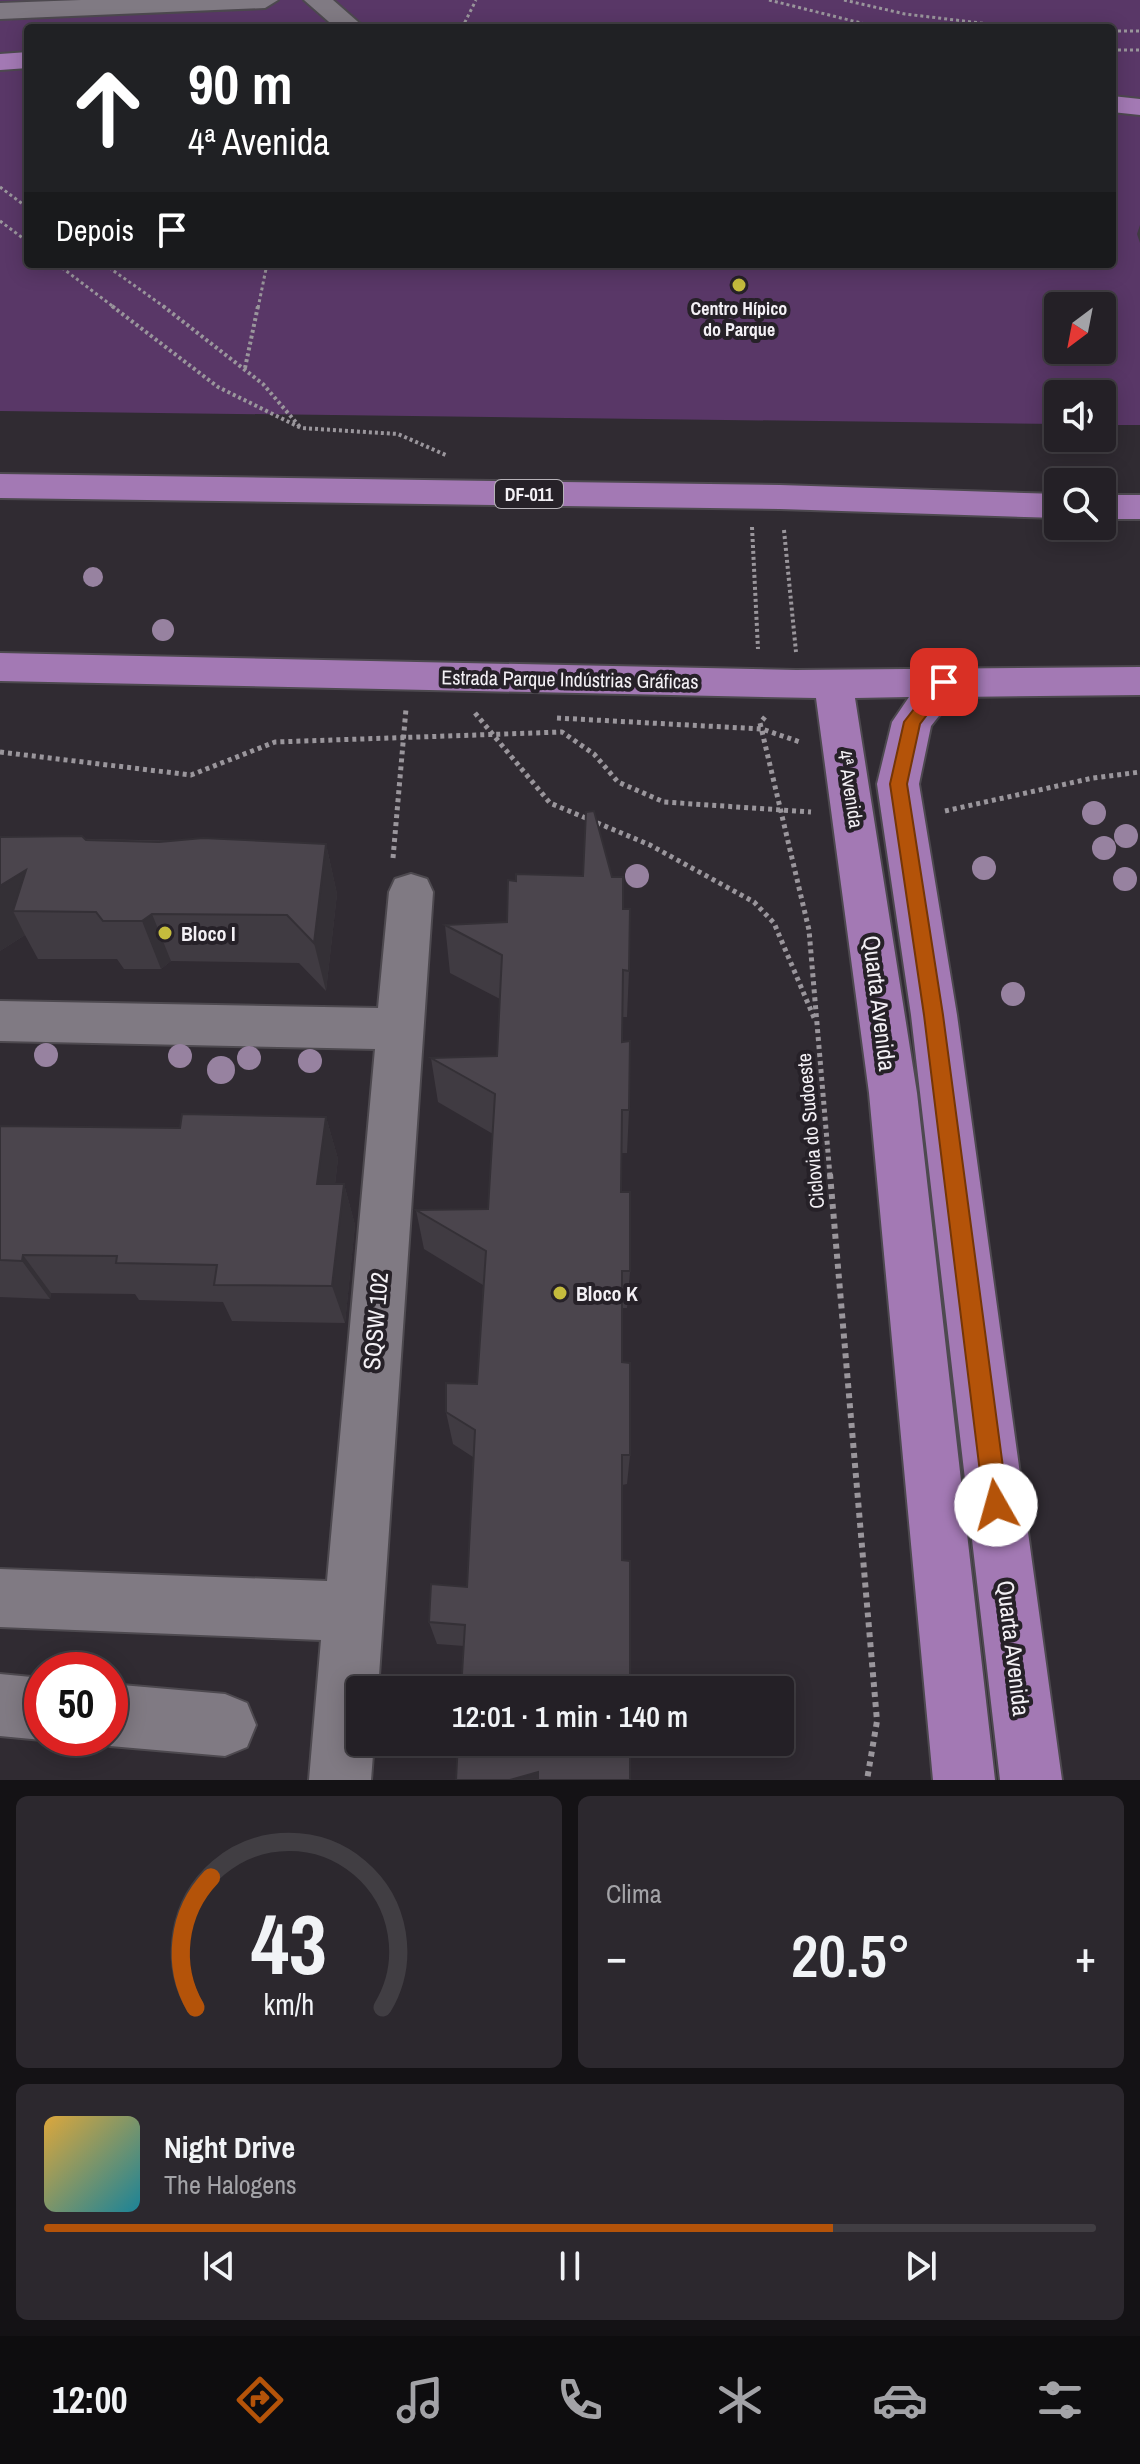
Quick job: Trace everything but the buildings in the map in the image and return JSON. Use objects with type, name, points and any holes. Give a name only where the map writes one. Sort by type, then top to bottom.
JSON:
[{"type":"main road","points":[[0,62],[24,60]]},
{"type":"main road","points":[[1116,104],[1140,107]]},
{"type":"main road","name":"DF-011","points":[[0,486],[780,497],[1044,506]]},
{"type":"main road","points":[[1116,507],[1140,507]]},
{"type":"main road","name":"Estrada Parque Indústrias Gráficas","points":[[0,667],[815,684],[1140,681]]},
{"type":"main road","points":[[891,896],[902,815],[898,784],[912,722],[944,682]]},
{"type":"main road","name":"4ª Avenida","points":[[815,684],[856,812],[891,896]]},
{"type":"main road","name":"Quarta Avenida","points":[[891,896],[884,1025],[964,1780]]},
{"type":"main road","name":"Quarta Avenida","points":[[891,896],[1031,1780]]},
{"type":"street","points":[[0,11],[265,0]]},
{"type":"street","points":[[317,0],[347,24]]},
{"type":"street","name":"SQSW 102","points":[[340,1780],[351,1612],[411,892]]},
{"type":"street","points":[[0,1021],[399,1029]]},
{"type":"street","points":[[0,1598],[351,1612]]},
{"type":"street","points":[[0,1705],[24,1707]]},
{"type":"street","points":[[128,1717],[225,1725]]},
{"type":"path","points":[[464,24],[476,0]]},
{"type":"path","points":[[769,0],[865,24]]},
{"type":"path","points":[[844,0],[905,14],[989,24]]},
{"type":"path","points":[[1116,31],[1140,31]]},
{"type":"path","points":[[1116,50],[1140,50]]},
{"type":"path","points":[[0,187],[24,205]]},
{"type":"path","points":[[0,221],[24,239]]},
{"type":"path","points":[[62,268],[218,387],[301,428],[292,413],[245,368],[109,268]]},
{"type":"path","points":[[245,368],[266,268]]},
{"type":"path","points":[[798,740],[815,684],[780,497],[751,517],[759,661],[815,684]]},
{"type":"path","points":[[762,729],[760,723],[815,684]]},
{"type":"path","points":[[390,708],[419,709]]},
{"type":"path","points":[[461,712],[490,714]]},
{"type":"path","points":[[474,713],[550,803],[650,845],[754,902],[774,923],[818,1026]]},
{"type":"path","points":[[553,717],[762,729],[798,740],[807,747]]},
{"type":"path","name":"Ciclovia do Sudoeste","points":[[762,729],[809,930],[877,1721],[867,1780]]},
{"type":"path","points":[[0,752],[191,775],[275,742],[562,732],[594,754],[618,782],[664,802],[782,812],[856,812]]},
{"type":"path","points":[[902,815],[928,815],[1093,778],[1140,772]]},
{"type":"shaded area","points":[[0,0],[1140,0],[1140,425],[1116,425],[1116,380],[1044,380],[1044,424],[0,411]]},
{"type":"place","name":"Centro Hípico do Parque","points":[[739,285]]},
{"type":"place","name":"Bloco I","points":[[165,933]]},
{"type":"place","name":"Bloco K","points":[[560,1293]]},
{"type":"route","points":[[944,682],[912,722],[898,784],[934,1015],[996,1505]]}]
